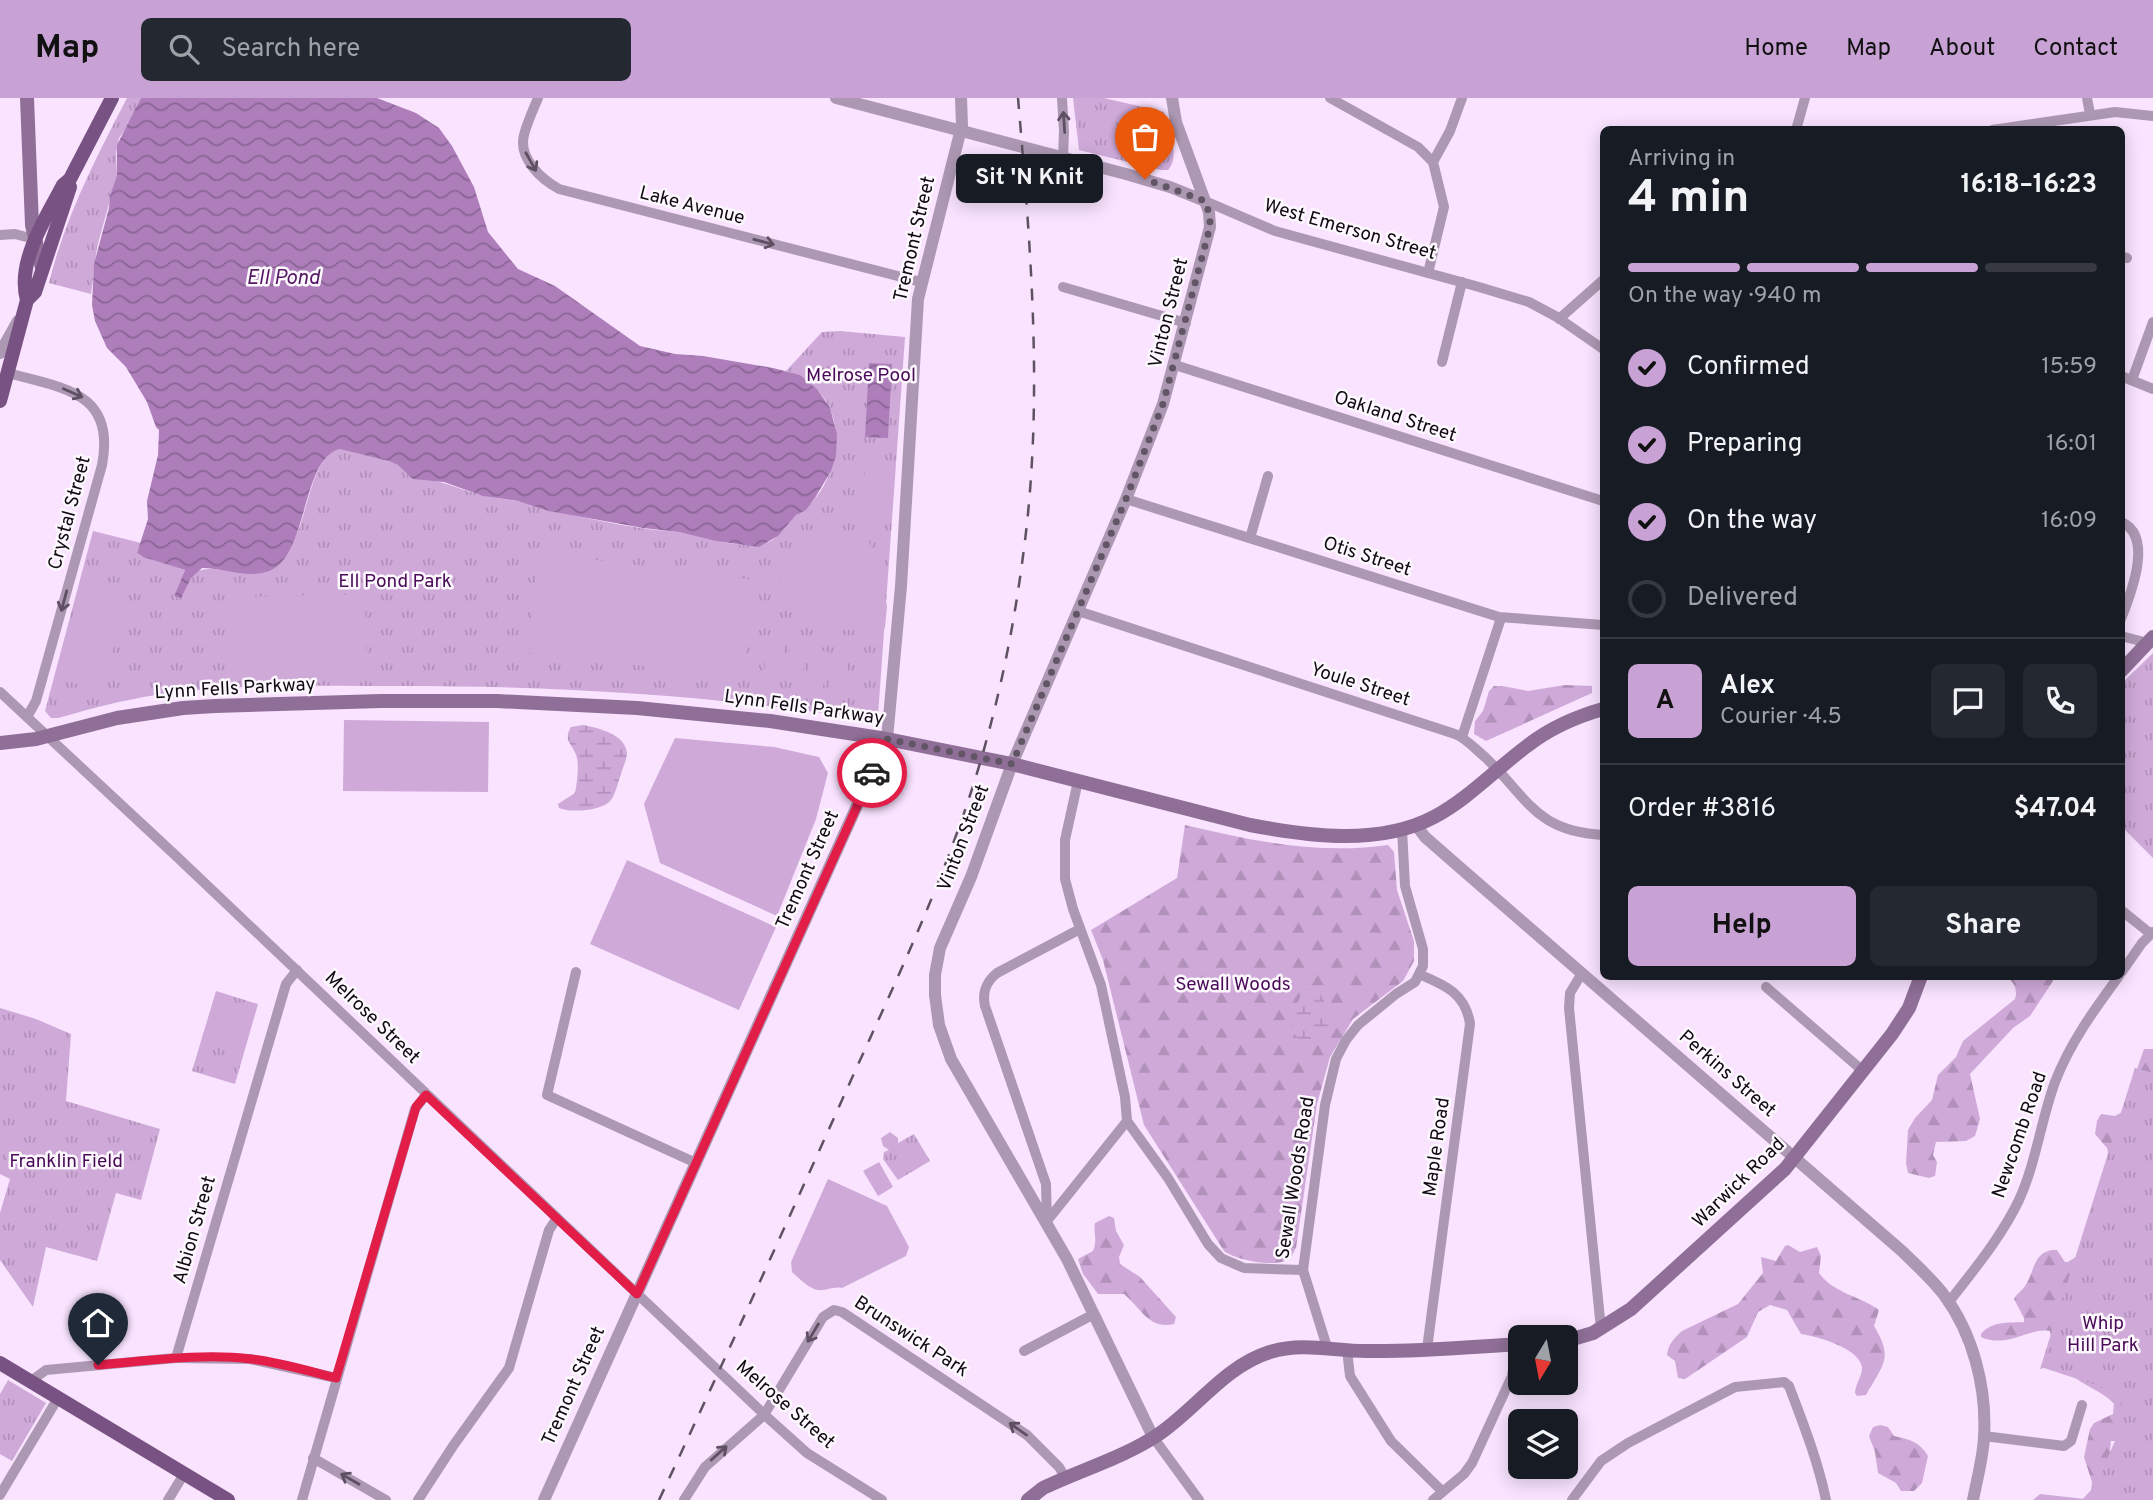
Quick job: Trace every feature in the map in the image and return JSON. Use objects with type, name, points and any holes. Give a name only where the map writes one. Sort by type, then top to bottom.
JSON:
[{"type":"main road","points":[[27,98],[28,175],[34,239],[42,268]]},
{"type":"main road","points":[[26,304],[23,288],[34,239],[63,185],[70,179],[112,98]]},
{"type":"main road","points":[[0,401],[26,304],[34,292],[70,190],[70,179]]},
{"type":"main road","points":[[2125,667],[2151,640]]},
{"type":"main road","name":"Lynn Fells Parkway","points":[[0,743],[47,736],[117,718],[200,706],[497,701],[581,704],[688,712],[887,739],[1012,764],[1274,829],[1342,835],[1375,834],[1409,827],[1448,808],[1555,727],[1600,710]]},
{"type":"main road","name":"Warwick Road","points":[[1578,1337],[1601,1329],[1640,1301],[1795,1158],[1903,1018],[1919,980]]},
{"type":"main road","points":[[1028,1500],[1040,1490],[1065,1477],[1153,1437],[1171,1425],[1227,1376],[1252,1359],[1289,1347],[1347,1350],[1508,1345]]},
{"type":"main road","points":[[0,1363],[228,1500]]},
{"type":"street","name":"Lake Avenue","points":[[538,98],[524,135],[524,147],[536,172],[559,189],[921,282]]},
{"type":"street","name":"West Emerson Street","points":[[836,98],[960,131],[1064,152],[1165,185],[1275,231],[1528,302],[1600,347]]},
{"type":"street","name":"Tremont Street","points":[[544,1500],[887,739],[901,586],[916,325],[921,282],[963,118],[961,98]]},
{"type":"street","points":[[1062,98],[1064,152]]},
{"type":"street","name":"Vinton Street","points":[[1153,1437],[1047,1222],[956,1069],[943,1037],[935,995],[935,975],[944,938],[971,877],[1012,764],[1126,499],[1163,404],[1175,365],[1210,227],[1210,216],[1176,122],[1172,98]]},
{"type":"street","points":[[1330,98],[1418,147],[1433,162],[1444,207],[1428,273]]},
{"type":"street","points":[[1433,162],[1450,131],[1462,98]]},
{"type":"street","points":[[1797,126],[1805,98]]},
{"type":"street","points":[[2087,98],[2090,114]]},
{"type":"street","points":[[2016,126],[2090,114],[2129,112],[2153,116]]},
{"type":"street","points":[[0,235],[15,234],[34,239]]},
{"type":"street","points":[[1442,362],[1462,282]]},
{"type":"street","points":[[1559,319],[1600,283]]},
{"type":"street","points":[[1063,286],[1186,323]]},
{"type":"street","points":[[0,353],[26,304]]},
{"type":"street","points":[[2132,380],[2153,322]]},
{"type":"street","name":"Oakland Street","points":[[1175,365],[1600,500]]},
{"type":"street","name":"Crystal Street","points":[[8,373],[66,389],[84,397],[100,417],[105,440],[102,466],[36,701],[27,717]]},
{"type":"street","points":[[2125,377],[2153,389]]},
{"type":"street","points":[[1250,538],[1268,476]]},
{"type":"street","name":"Otis Street","points":[[1126,499],[1501,618],[1600,625]]},
{"type":"street","points":[[2125,523],[2141,531],[2147,547],[2143,565],[2125,609]]},
{"type":"street","name":"Youle Street","points":[[1077,611],[1462,737],[1497,769],[1530,806],[1551,823],[1573,832],[1600,835]]},
{"type":"street","points":[[1462,737],[1501,618]]},
{"type":"street","points":[[2125,637],[2151,640]]},
{"type":"street","name":"Melrose Street","points":[[0,692],[764,1415],[807,1453],[882,1500]]},
{"type":"street","name":"Sewall Woods Road","points":[[1078,781],[1068,821],[1064,855],[1066,886],[1101,985],[1125,1097],[1127,1121],[1168,1178],[1208,1244],[1229,1264],[1244,1268],[1303,1270],[1322,1118],[1335,1059],[1358,1026],[1380,1006],[1415,982],[1420,975]]},
{"type":"street","points":[[1409,827],[1405,886],[1423,949],[1424,962],[1420,975]]},
{"type":"street","name":"Perkins Street","points":[[1409,827],[1425,837],[1582,973],[1903,1252],[1933,1282],[1949,1302],[1969,1342],[1979,1376],[1984,1436],[1973,1500]]},
{"type":"street","points":[[2125,913],[2152,933]]},
{"type":"street","points":[[1047,1222],[1046,1184],[985,1006],[984,995],[987,984],[997,973],[1080,929]]},
{"type":"street","name":"Newcomb Road","points":[[2125,968],[2152,933]]},
{"type":"street","name":"Albion Street","points":[[176,1358],[282,996],[288,980],[296,970]]},
{"type":"street","points":[[576,972],[547,1095],[696,1163]]},
{"type":"street","points":[[1582,973],[1570,993],[1569,1008],[1601,1329]]},
{"type":"street","name":"Maple Road","points":[[1420,975],[1447,986],[1457,995],[1465,1005],[1470,1024],[1427,1349]]},
{"type":"street","name":"Newcomb Road","points":[[1949,1302],[2016,1206],[2060,1070],[2075,1040],[2117,980]]},
{"type":"street","points":[[1766,987],[1863,1071]]},
{"type":"street","points":[[302,1500],[416,1107],[426,1095]]},
{"type":"street","points":[[1047,1222],[1127,1121]]},
{"type":"street","points":[[418,1500],[509,1368],[549,1230],[557,1218]]},
{"type":"street","points":[[1303,1270],[1327,1347]]},
{"type":"street","name":"Brunswick Park","points":[[764,1415],[823,1317],[829,1311],[837,1310],[1029,1437],[1065,1477]]},
{"type":"street","points":[[1024,1351],[1094,1314]]},
{"type":"street","points":[[1347,1350],[1350,1376],[1391,1441],[1442,1491]]},
{"type":"street","points":[[31,1381],[46,1370],[176,1358],[250,1359],[336,1378]]},
{"type":"street","points":[[1572,1500],[1601,1461],[1628,1443],[1735,1387],[1784,1382],[1789,1385],[1818,1465],[1826,1500]]},
{"type":"street","points":[[1433,1500],[1461,1477],[1472,1463],[1508,1387]]},
{"type":"street","points":[[0,1495],[58,1398]]},
{"type":"street","points":[[1984,1436],[2064,1446],[2071,1441],[2082,1405]]},
{"type":"street","points":[[684,1500],[705,1467],[764,1415]]},
{"type":"street","points":[[1153,1437],[1199,1500]]},
{"type":"street","points":[[313,1458],[386,1500]]},
{"type":"street","points":[[168,1500],[184,1474]]},
{"type":"green space","points":[[127,98],[141,98],[132,120],[119,138],[116,154],[117,175],[97,247],[91,294],[49,283],[73,211]]},
{"type":"green space","points":[[1073,98],[1104,98],[1164,112],[1174,150],[1172,164],[1168,170],[1079,150]]},
{"type":"green space","name":"Ell Pond Park","points":[[822,332],[905,337],[876,719],[693,698],[459,686],[247,687],[144,697],[58,718],[51,718],[45,711],[93,531],[141,543],[137,553],[141,556],[185,570],[174,596],[181,599],[191,578],[200,570],[252,574],[285,549],[298,531],[311,488],[323,462],[331,453],[340,449],[376,456],[475,493],[558,512],[731,543],[768,543],[814,500],[833,464],[836,445],[835,426],[830,409],[820,393],[806,380],[786,371]]},
{"type":"green space","points":[[865,469],[894,471],[891,521],[862,519]]},
{"type":"green space","points":[[861,532],[868,537],[887,606],[885,628],[864,631],[826,624],[797,605],[777,573],[771,553]]},
{"type":"green space","points":[[540,553],[754,580],[742,678],[528,652]]},
{"type":"green space","points":[[84,575],[130,588],[102,691],[56,678]]},
{"type":"green space","points":[[365,594],[367,676],[231,679],[229,597]]},
{"type":"green space","points":[[768,643],[784,646],[779,681],[763,678]]},
{"type":"green space","points":[[790,646],[806,649],[801,684],[785,681]]},
{"type":"green space","points":[[812,649],[828,652],[823,687],[806,684]]},
{"type":"green space","points":[[833,652],[849,655],[844,690],[828,688]]},
{"type":"green space","points":[[2153,653],[2153,858],[2125,830],[2125,680]]},
{"type":"green space","points":[[1565,685],[1592,686],[1592,693],[1486,741],[1474,734],[1475,721],[1483,711],[1489,691],[1494,686],[1528,691]]},
{"type":"green space","points":[[344,720],[489,722],[488,792],[343,791]]},
{"type":"green space","points":[[583,725],[616,736],[625,746],[626,758],[614,794],[607,804],[586,810],[564,810],[559,808],[558,804],[575,793],[578,770],[576,754],[568,736],[571,727]]},
{"type":"green space","points":[[675,738],[774,747],[819,757],[828,773],[816,819],[777,916],[660,863],[644,804]]},
{"type":"green space","name":"Sewall Woods","points":[[1185,825],[1286,845],[1362,848],[1388,845],[1394,852],[1397,890],[1414,941],[1414,961],[1403,981],[1353,1019],[1330,1057],[1317,1104],[1296,1248],[1290,1258],[1276,1263],[1257,1262],[1224,1251],[1144,1125],[1103,960],[1091,930],[1177,878]]},
{"type":"green space","points":[[627,860],[776,927],[739,1010],[590,944]]},
{"type":"green space","points":[[2053,980],[2030,1016],[2013,1028],[1970,1074],[1980,1119],[1975,1136],[1966,1141],[1936,1142],[1933,1155],[1937,1162],[1935,1176],[1929,1178],[1908,1173],[1908,1130],[1932,1100],[1938,1075],[1956,1057],[1963,1041],[2015,999],[2015,986],[2011,981]]},
{"type":"green space","points":[[1314,989],[1324,998],[1324,1009],[1331,1023],[1318,1040],[1305,1044],[1294,1033],[1294,1011],[1305,990]]},
{"type":"green space","points":[[216,991],[258,1004],[235,1084],[192,1071]]},
{"type":"green space","points":[[217,1001],[233,1005],[223,1040],[207,1035]]},
{"type":"green space","points":[[238,1007],[254,1011],[244,1046],[228,1041]]},
{"type":"green space","name":"Franklin Field","points":[[0,1008],[71,1034],[66,1101],[160,1129],[141,1200],[116,1193],[97,1261],[46,1247],[33,1307],[0,1260],[0,1213],[10,1179],[0,1174]]},
{"type":"green space","name":"Whip Hill Park","points":[[2144,1049],[2153,1049],[2153,1471],[2120,1441],[2111,1441],[2110,1450],[2113,1456],[2148,1490],[2082,1500],[2091,1490],[2092,1482],[2084,1457],[2090,1429],[2094,1423],[2113,1414],[2114,1404],[2069,1372],[2058,1354],[2050,1331],[2034,1332],[2000,1341],[1981,1337],[1981,1334],[1995,1325],[2024,1322],[2014,1299],[2025,1286],[2043,1253],[2057,1250],[2065,1262],[2077,1256],[2109,1156],[2107,1148],[2095,1134],[2097,1121],[2101,1114],[2115,1116],[2122,1112]]},
{"type":"green space","name":"Whip Hill Park","points":[[2135,1068],[2153,1073],[2153,1500],[2033,1500],[2040,1494],[2085,1499],[2092,1493],[2118,1434],[2124,1411],[2121,1401],[2111,1390],[2040,1369]]},
{"type":"green space","points":[[890,1132],[898,1138],[898,1143],[914,1134],[930,1161],[898,1180],[883,1159],[884,1152],[889,1150],[883,1146],[881,1138]]},
{"type":"green space","points":[[879,1162],[893,1187],[878,1196],[863,1171]]},
{"type":"green space","points":[[828,1179],[887,1206],[909,1247],[906,1256],[842,1288],[818,1290],[792,1272],[791,1262]]},
{"type":"green space","points":[[1109,1216],[1114,1218],[1116,1231],[1124,1245],[1119,1257],[1120,1264],[1140,1277],[1176,1317],[1174,1324],[1165,1325],[1152,1321],[1124,1294],[1098,1294],[1083,1274],[1078,1259],[1093,1251],[1095,1223]]},
{"type":"green space","points":[[1788,1245],[1800,1252],[1817,1247],[1821,1256],[1819,1273],[1825,1280],[1879,1310],[1874,1326],[1884,1346],[1884,1361],[1866,1395],[1857,1396],[1855,1393],[1862,1367],[1853,1354],[1826,1340],[1801,1334],[1787,1310],[1770,1305],[1758,1312],[1747,1337],[1685,1379],[1678,1378],[1675,1361],[1667,1355],[1674,1339],[1682,1331],[1738,1304],[1763,1273],[1761,1257],[1776,1261]]},
{"type":"green space","points":[[8,1380],[46,1403],[12,1461],[0,1454],[0,1394]]},
{"type":"green space","points":[[1873,1427],[1888,1427],[1894,1436],[1918,1444],[1928,1456],[1922,1483],[1914,1491],[1901,1491],[1896,1483],[1878,1473],[1869,1436]]},
{"type":"water","name":"Ell Pond","points":[[141,98],[377,98],[416,113],[439,128],[452,146],[474,187],[488,232],[518,269],[555,286],[640,346],[675,354],[773,368],[800,375],[817,389],[830,408],[837,434],[836,456],[831,471],[806,510],[796,515],[778,536],[759,547],[549,511],[518,501],[483,496],[444,482],[413,479],[398,465],[389,461],[340,449],[327,456],[318,470],[298,531],[280,564],[258,574],[202,568],[191,578],[181,599],[174,596],[185,570],[137,553],[148,519],[147,501],[158,455],[159,430],[147,402],[126,367],[107,348],[95,321],[92,305],[94,264],[117,175],[117,145]]},
{"type":"water","points":[[869,363],[892,364],[888,438],[865,437]]},
{"type":"railway","points":[[659,1500],[916,936],[958,830],[989,729],[1006,660],[1018,591],[1033,441],[1031,270],[1018,98]]},
{"type":"way so far","points":[[872,773],[887,739],[1012,764],[1126,499],[1163,404],[1210,227],[1211,221],[1205,201],[1145,179]]},
{"type":"place","name":"Sit 'N Knit","points":[[1145,179]]},
{"type":"route","points":[[98,1365],[176,1358],[231,1357],[283,1364],[336,1378],[416,1107],[426,1095],[637,1294],[872,773]]},
{"type":"park label","name":"Melrose Pool","points":[[861,376]]}]
